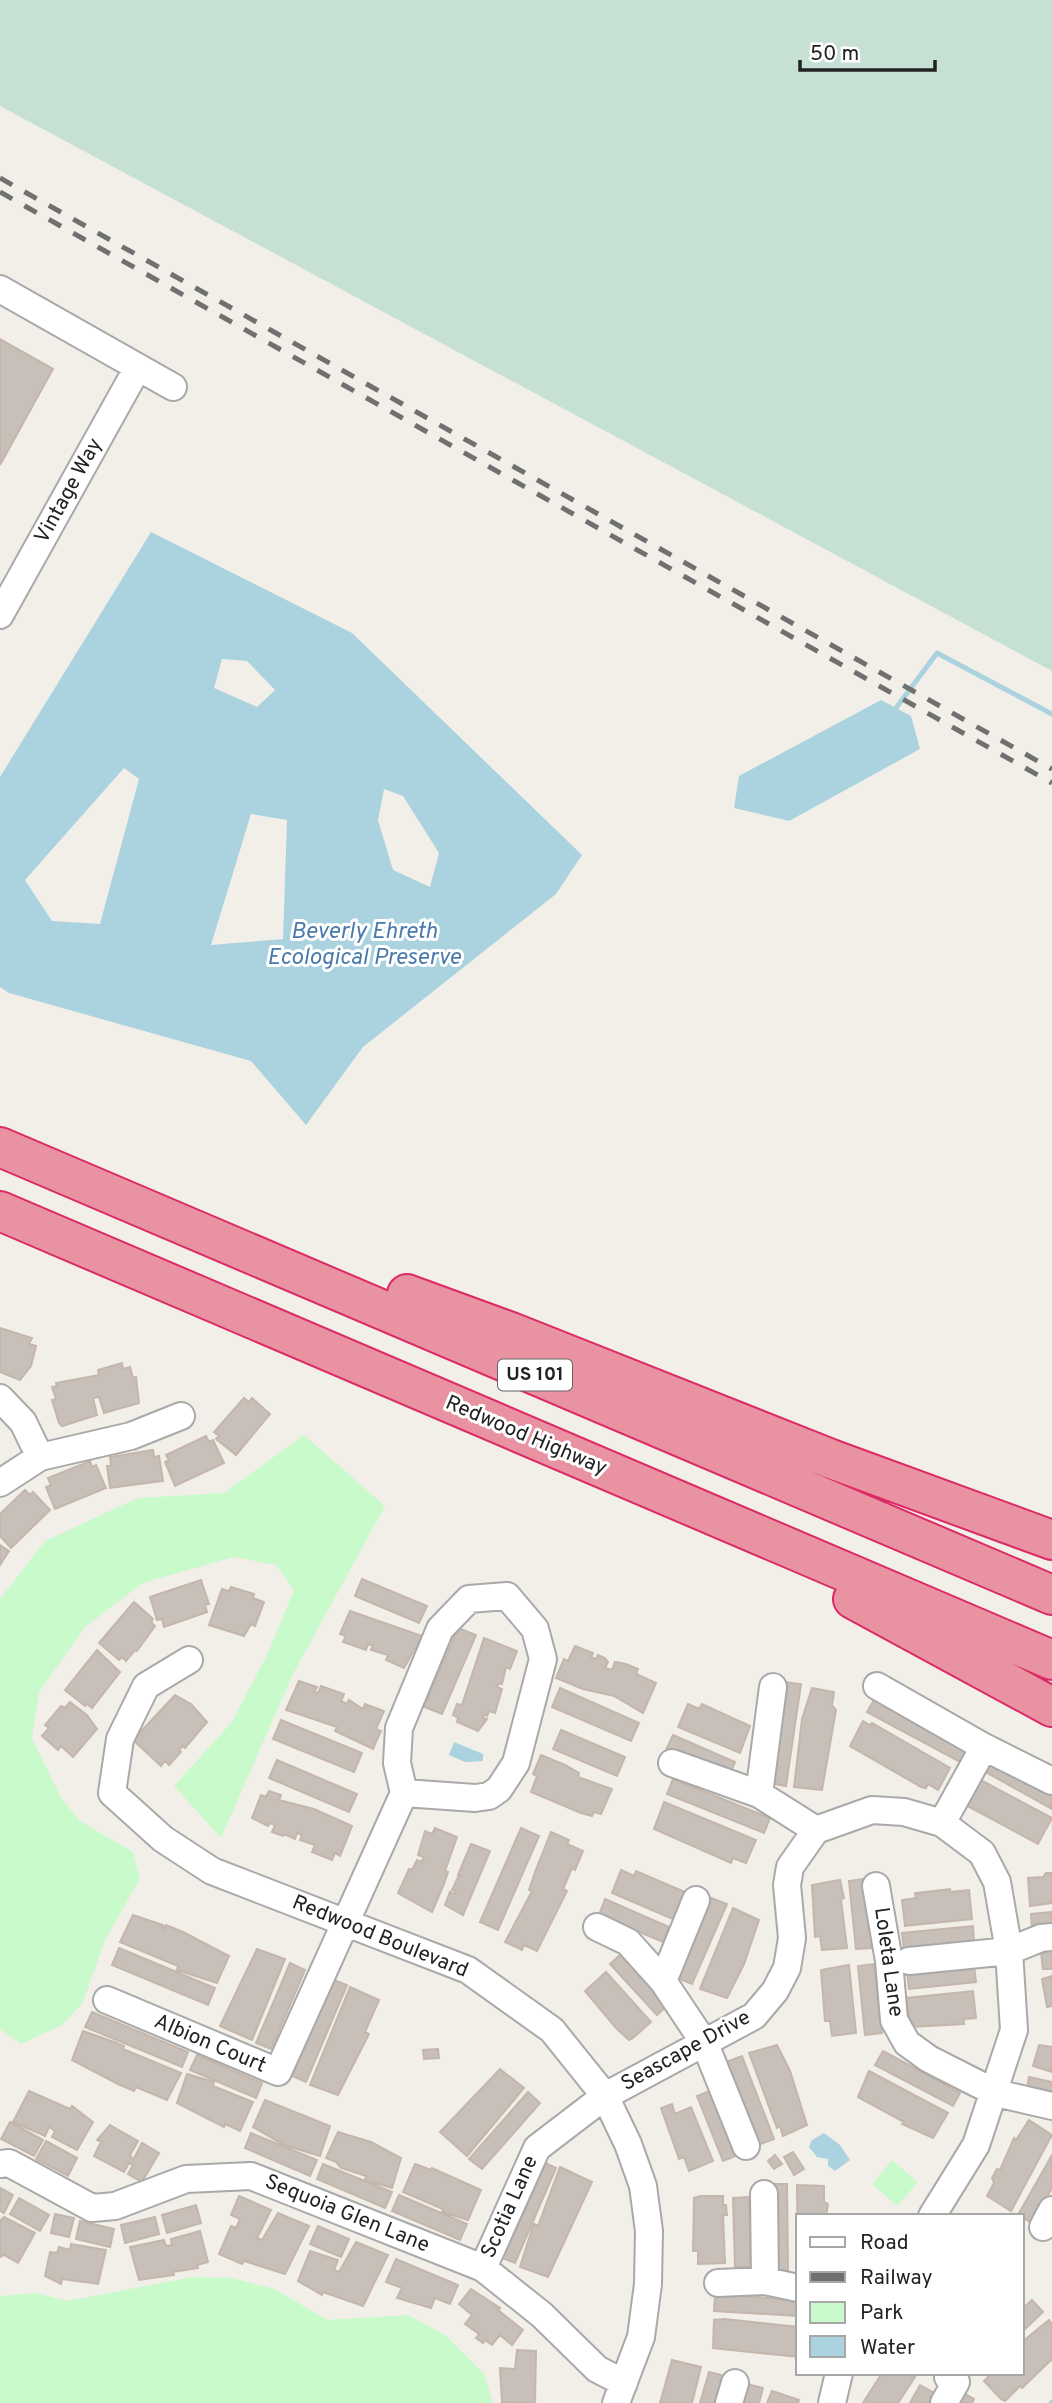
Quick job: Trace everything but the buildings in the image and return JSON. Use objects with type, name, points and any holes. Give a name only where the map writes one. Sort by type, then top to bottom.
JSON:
[{"type":"highway","points":[[9,1151],[512,1332],[831,1459],[1052,1540]]},
{"type":"highway","name":"US 101","points":[[9,1151],[1052,1595]]},
{"type":"highway","name":"Redwood Highway","points":[[0,1212],[1052,1660]]},
{"type":"highway","points":[[794,1552],[859,1604],[1052,1707]]},
{"type":"street","points":[[0,289],[173,387]]},
{"type":"street","name":"Vintage Way","points":[[0,615],[138,367]]},
{"type":"street","points":[[0,1398],[23,1422],[40,1457]]},
{"type":"street","points":[[0,1483],[40,1457],[131,1436],[181,1416]]},
{"type":"street","points":[[344,1922],[404,1793],[397,1763],[399,1728],[440,1629],[470,1599],[507,1596],[534,1629],[543,1659],[516,1763],[499,1789],[489,1796],[475,1798],[404,1793]]},
{"type":"street","name":"Redwood Boulevard","points":[[190,1660],[146,1686],[120,1739],[112,1793],[163,1839],[212,1871],[468,1970],[552,2030],[605,2096],[628,2144],[643,2186],[649,2231],[648,2284],[641,2337],[620,2393]]},
{"type":"street","points":[[877,1686],[984,1747],[1052,1781]]},
{"type":"street","points":[[759,1794],[773,1687]]},
{"type":"street","points":[[942,1823],[984,1747]]},
{"type":"street","points":[[673,1763],[759,1794],[816,1830],[872,1810],[904,1812],[942,1823],[982,1853],[996,1882],[1009,1951],[1014,2030],[996,2093],[976,2145],[933,2214]]},
{"type":"street","name":"Seascape Drive","points":[[605,2096],[754,2016],[787,1968],[792,1938],[787,1885],[790,1867],[816,1830]]},
{"type":"street","name":"Loleta Lane","points":[[876,1886],[889,1961],[894,2021],[907,2043],[929,2059],[996,2093],[1052,2106]]},
{"type":"street","points":[[663,1981],[696,1900]]},
{"type":"street","name":"Albion Court","points":[[107,2000],[278,2072],[344,1922]]},
{"type":"street","points":[[597,1927],[628,1942],[663,1981],[705,2044],[746,2146]]},
{"type":"street","points":[[909,1961],[1009,1951],[1041,1937],[1052,1937]]},
{"type":"street","name":"Scotia Lane","points":[[483,2268],[537,2148],[605,2096]]},
{"type":"street","name":"Sequoia Glen Lane","points":[[0,2164],[9,2163],[92,2208],[116,2206],[186,2179],[251,2176],[483,2268],[542,2315],[620,2393]]},
{"type":"street","points":[[764,2194],[765,2281]]},
{"type":"street","points":[[718,2283],[765,2281],[796,2288]]},
{"type":"street","points":[[832,2403],[839,2375]]},
{"type":"green space","points":[[0,0],[1052,0],[1052,671],[0,106]]},
{"type":"green space","points":[[304,1435],[385,1506],[293,1674],[221,1838],[174,1786],[232,1722],[268,1653],[294,1590],[276,1565],[233,1557],[143,1583],[85,1627],[39,1692],[32,1738],[61,1798],[80,1821],[133,1852],[140,1879],[106,1938],[82,2004],[62,2025],[21,2044],[0,2029],[0,1599],[45,1541],[138,1498],[224,1493]]},
{"type":"green space","points":[[892,2160],[918,2182],[897,2206],[872,2184]]},
{"type":"green space","points":[[193,2277],[232,2278],[275,2289],[327,2320],[408,2315],[445,2335],[484,2374],[493,2403],[0,2403],[0,2296],[36,2293],[67,2301]]},
{"type":"water","name":"Beverly Ehreth Ecological Preserve","points":[[151,532],[352,633],[582,855],[556,894],[363,1047],[306,1125],[251,1061],[9,993],[0,987],[0,777]],"holes":[[[222,659],[247,661],[275,690],[257,707],[214,688]],[[124,768],[139,779],[100,924],[52,921],[25,880]],[[384,789],[403,796],[439,853],[430,887],[393,870],[378,820]],[[251,814],[287,820],[283,939],[211,945]]]},
{"type":"water","points":[[881,700],[911,716],[920,749],[789,821],[734,808],[739,776]]},
{"type":"water","points":[[454,1742],[483,1754],[483,1761],[465,1762],[449,1755]]},
{"type":"water","points":[[824,2133],[840,2145],[850,2160],[835,2171],[828,2166],[828,2159],[817,2157],[809,2147],[812,2140]]},
{"type":"waterway","points":[[896,708],[937,653],[1052,714]]},
{"type":"railway","points":[[0,178],[1052,769]]},
{"type":"railway","points":[[0,192],[1052,783]]}]
